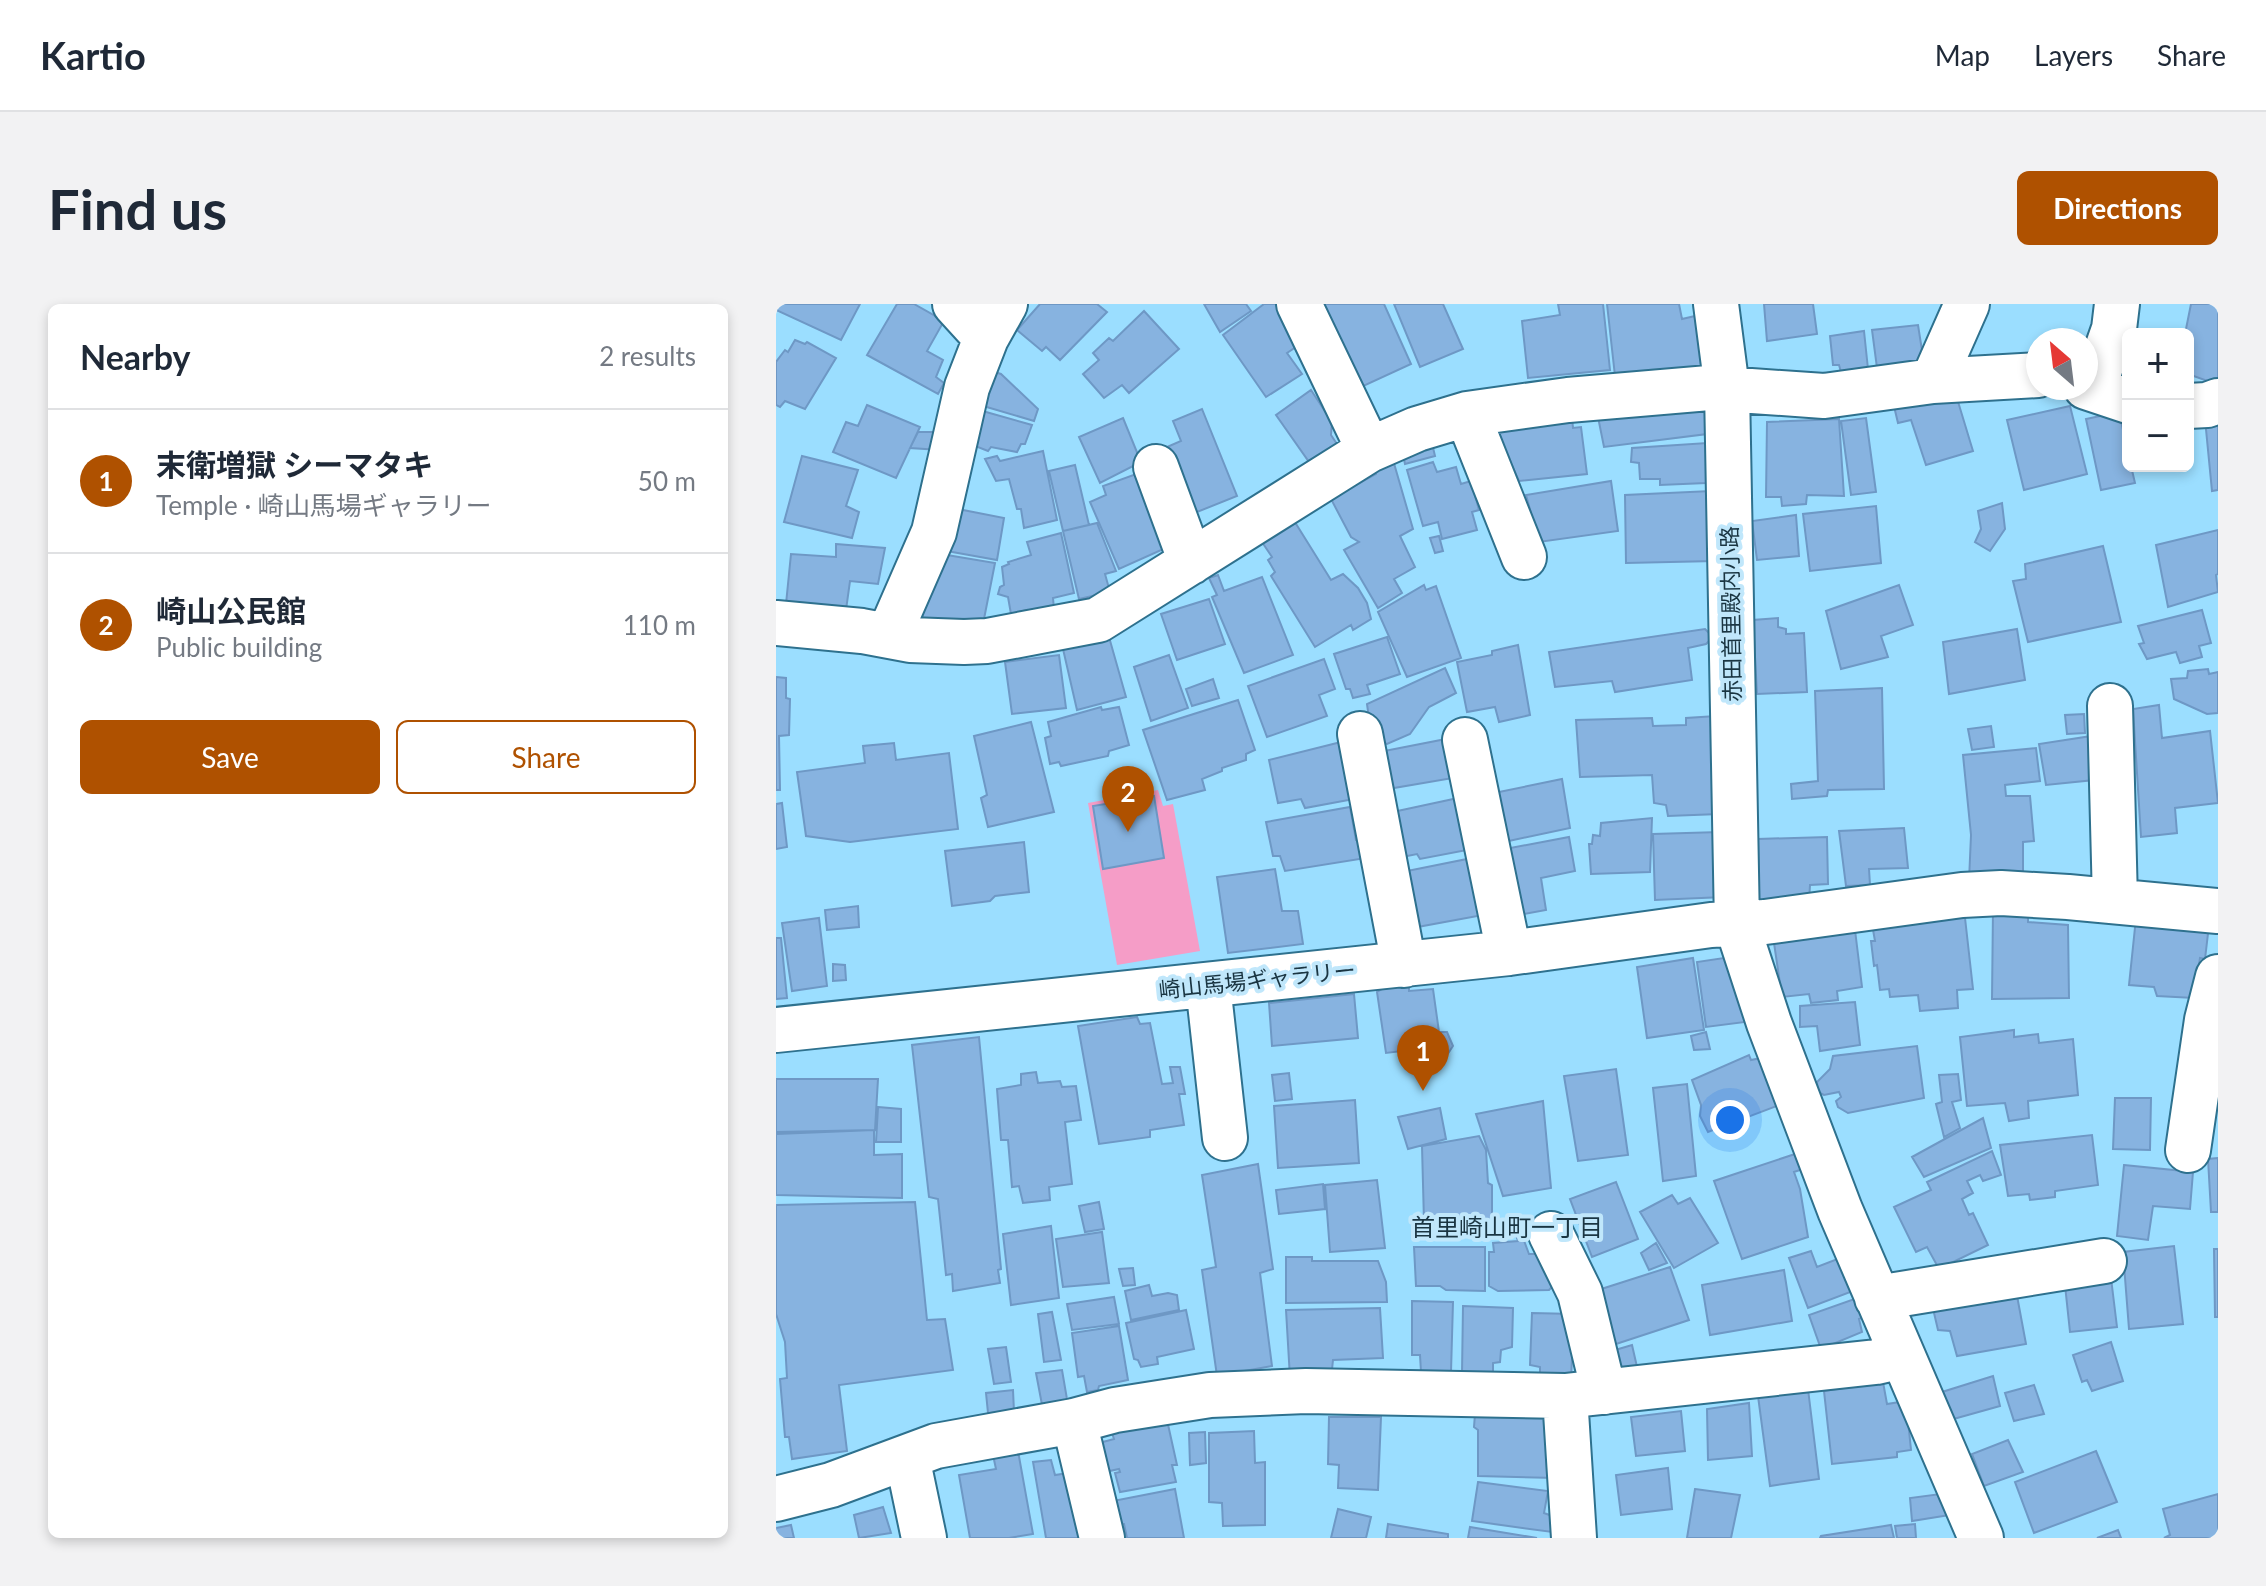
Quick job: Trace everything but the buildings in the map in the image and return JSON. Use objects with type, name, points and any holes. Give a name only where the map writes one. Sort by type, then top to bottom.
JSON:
[{"type":"street","points":[[889,635],[934,532],[967,387],[996,321],[955,304]]},
{"type":"street","points":[[1299,304],[1369,450]]},
{"type":"street","name":"赤田首里殿内小路","points":[[1716,304],[1727,389],[1737,925],[1783,1061],[1877,1298],[1981,1538]]},
{"type":"street","points":[[1933,381],[1967,304]]},
{"type":"street","points":[[2102,392],[2117,304]]},
{"type":"street","points":[[776,623],[910,640],[987,641],[1098,620],[1369,450],[1417,429],[1467,414],[1568,400],[1727,389],[1824,396],[1933,381],[2026,376]]},
{"type":"street","points":[[2194,406],[2218,401]]},
{"type":"street","points":[[1467,414],[1524,557]]},
{"type":"street","points":[[1156,467],[1191,562]]},
{"type":"street","points":[[2110,706],[2115,901]]},
{"type":"street","points":[[1360,734],[1404,965]]},
{"type":"street","points":[[1465,740],[1509,953]]},
{"type":"street","name":"崎山馬場ギャラリー","points":[[776,1030],[1404,965],[1711,925],[1737,925],[2001,893],[2218,911]]},
{"type":"street","points":[[2188,1150],[2207,1020],[2218,977]]},
{"type":"street","points":[[1208,985],[1225,1138]]},
{"type":"street","points":[[1551,1234],[1580,1293],[1584,1394],[1574,1538]]},
{"type":"street","points":[[1877,1298],[2104,1261]]},
{"type":"street","points":[[776,1499],[831,1485],[936,1446],[1074,1421],[1115,1410],[1210,1395],[1306,1391],[1584,1394],[1876,1362],[1902,1356]]},
{"type":"street","points":[[1074,1421],[1102,1538]]},
{"type":"street","points":[[907,1457],[924,1538]]},
{"type":"shaded area","points":[[1158,790],[1163,806],[1173,804],[1200,951],[1117,965],[1088,803]]},
{"type":"place","name":"崎山公民館","points":[[1128,832]]},
{"type":"place","name":"末衛増獄 シーマタキ","points":[[1423,1091]]},
{"type":"district","name":"首里崎山町一丁目","points":[[1507,1228]]}]
